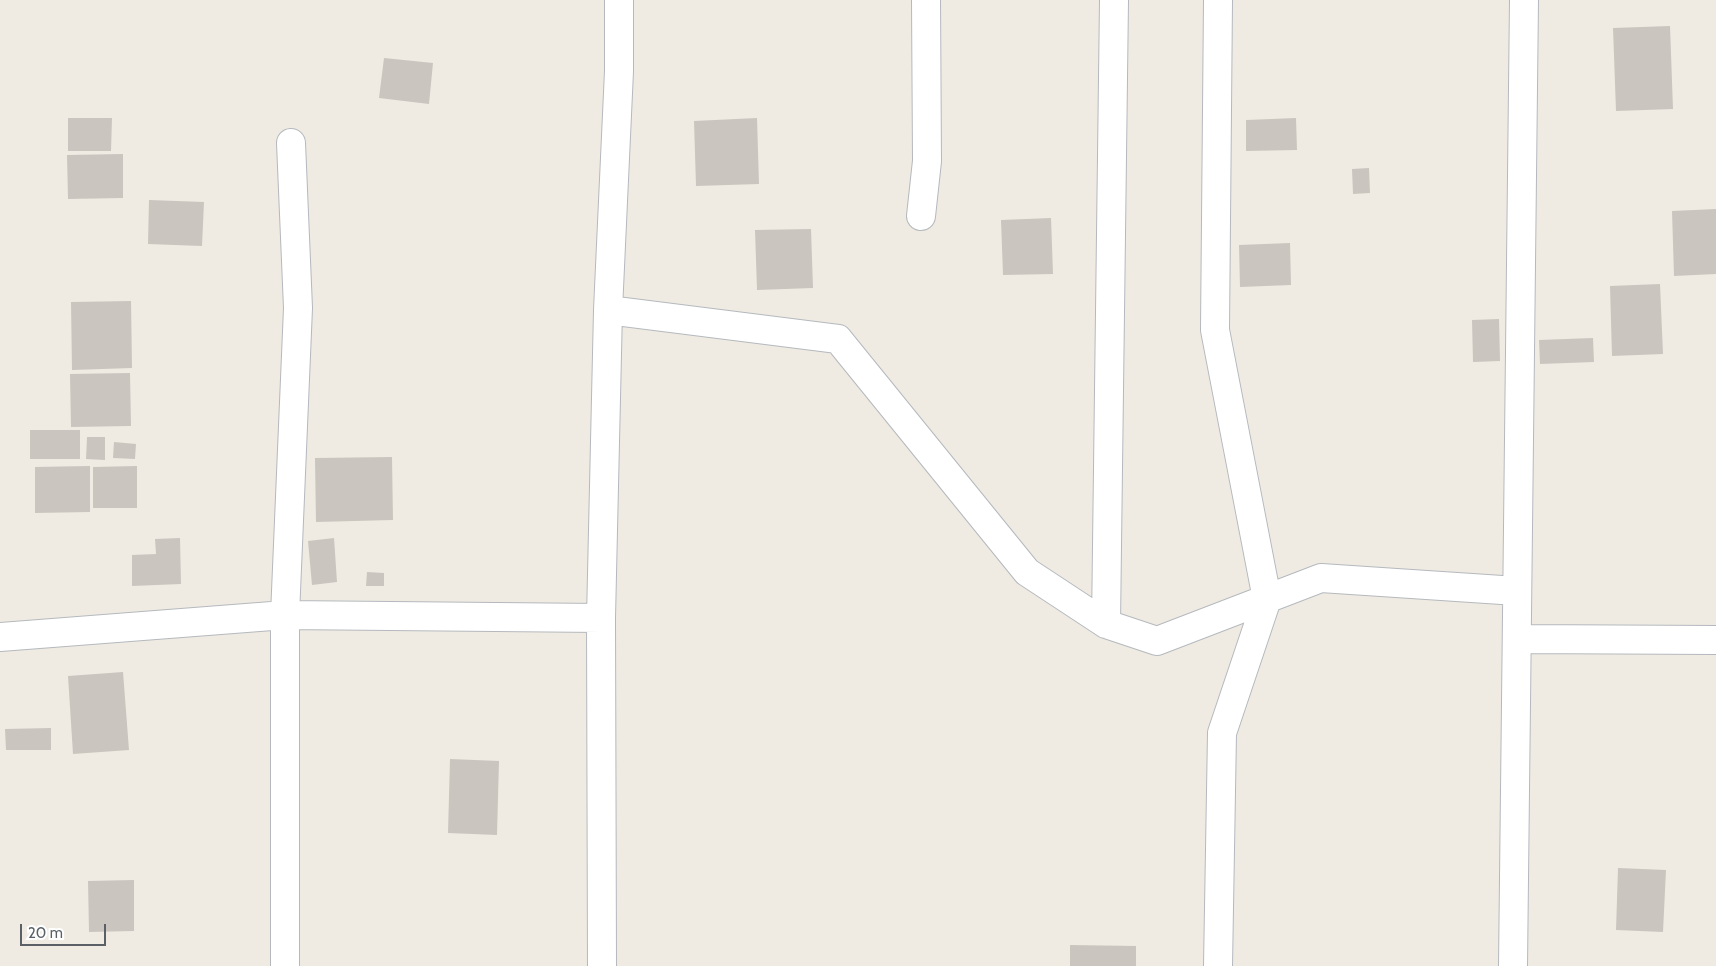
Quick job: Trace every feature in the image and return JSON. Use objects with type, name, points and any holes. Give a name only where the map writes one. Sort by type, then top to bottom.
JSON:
[{"type":"street","points":[[602,966],[601,618],[608,310],[619,71],[619,0]]},
{"type":"street","points":[[922,216],[927,161],[926,0]]},
{"type":"street","points":[[1106,624],[1114,0]]},
{"type":"street","points":[[1218,0],[1215,330],[1268,598],[1222,733],[1218,966]]},
{"type":"street","points":[[1513,966],[1524,0]]},
{"type":"street","points":[[285,966],[285,615],[298,308],[292,143]]},
{"type":"street","points":[[608,310],[838,340],[1027,572],[1106,624],[1157,641],[1320,578],[1517,591]]},
{"type":"street","points":[[0,637],[285,615],[601,618]]},
{"type":"street","points":[[1518,639],[1716,640]]},
{"type":"building","points":[[1670,26],[1673,109],[1616,111],[1613,28]]},
{"type":"building","points":[[384,58],[433,63],[429,104],[379,98]]},
{"type":"building","points":[[68,118],[112,118],[111,151],[68,151]]},
{"type":"building","points":[[757,118],[759,184],[696,186],[694,121]]},
{"type":"building","points":[[1296,118],[1297,150],[1246,151],[1246,120]]},
{"type":"building","points":[[123,154],[123,198],[68,199],[67,155]]},
{"type":"building","points":[[1369,168],[1370,193],[1353,194],[1352,169]]},
{"type":"building","points":[[149,200],[204,202],[202,246],[148,244]]},
{"type":"building","points":[[1716,209],[1716,274],[1674,276],[1672,211]]},
{"type":"building","points":[[1051,218],[1053,274],[1003,275],[1001,220]]},
{"type":"building","points":[[811,229],[813,288],[757,290],[755,230]]},
{"type":"building","points":[[1290,243],[1291,285],[1240,287],[1239,245]]},
{"type":"building","points":[[1660,284],[1663,354],[1612,356],[1610,286]]},
{"type":"building","points":[[131,301],[132,368],[72,370],[71,302]]},
{"type":"building","points":[[1499,319],[1500,361],[1473,362],[1472,320]]},
{"type":"building","points":[[1593,338],[1594,362],[1540,364],[1539,340]]},
{"type":"building","points":[[130,373],[131,426],[71,427],[70,374]]},
{"type":"building","points":[[30,430],[80,430],[80,459],[30,459]]},
{"type":"building","points":[[87,437],[105,437],[105,460],[86,459]]},
{"type":"building","points":[[114,442],[136,444],[135,459],[113,458]]},
{"type":"building","points":[[392,457],[393,520],[316,522],[315,458]]},
{"type":"building","points":[[90,466],[90,512],[35,513],[35,467]]},
{"type":"building","points":[[137,466],[137,508],[93,508],[93,467]]},
{"type":"building","points":[[180,538],[181,584],[132,586],[132,555],[156,554],[155,539]]},
{"type":"building","points":[[334,538],[337,582],[312,585],[308,541]]},
{"type":"building","points":[[367,572],[384,573],[384,586],[366,586]]},
{"type":"building","points":[[123,672],[129,750],[73,754],[68,676]]},
{"type":"building","points":[[51,728],[51,750],[6,750],[5,729]]},
{"type":"building","points":[[450,759],[499,761],[497,835],[448,833]]},
{"type":"building","points":[[1618,868],[1666,870],[1663,932],[1616,930]]},
{"type":"building","points":[[134,880],[134,931],[89,932],[88,881]]},
{"type":"building","points":[[1070,945],[1136,946],[1136,966],[1070,966]]}]
